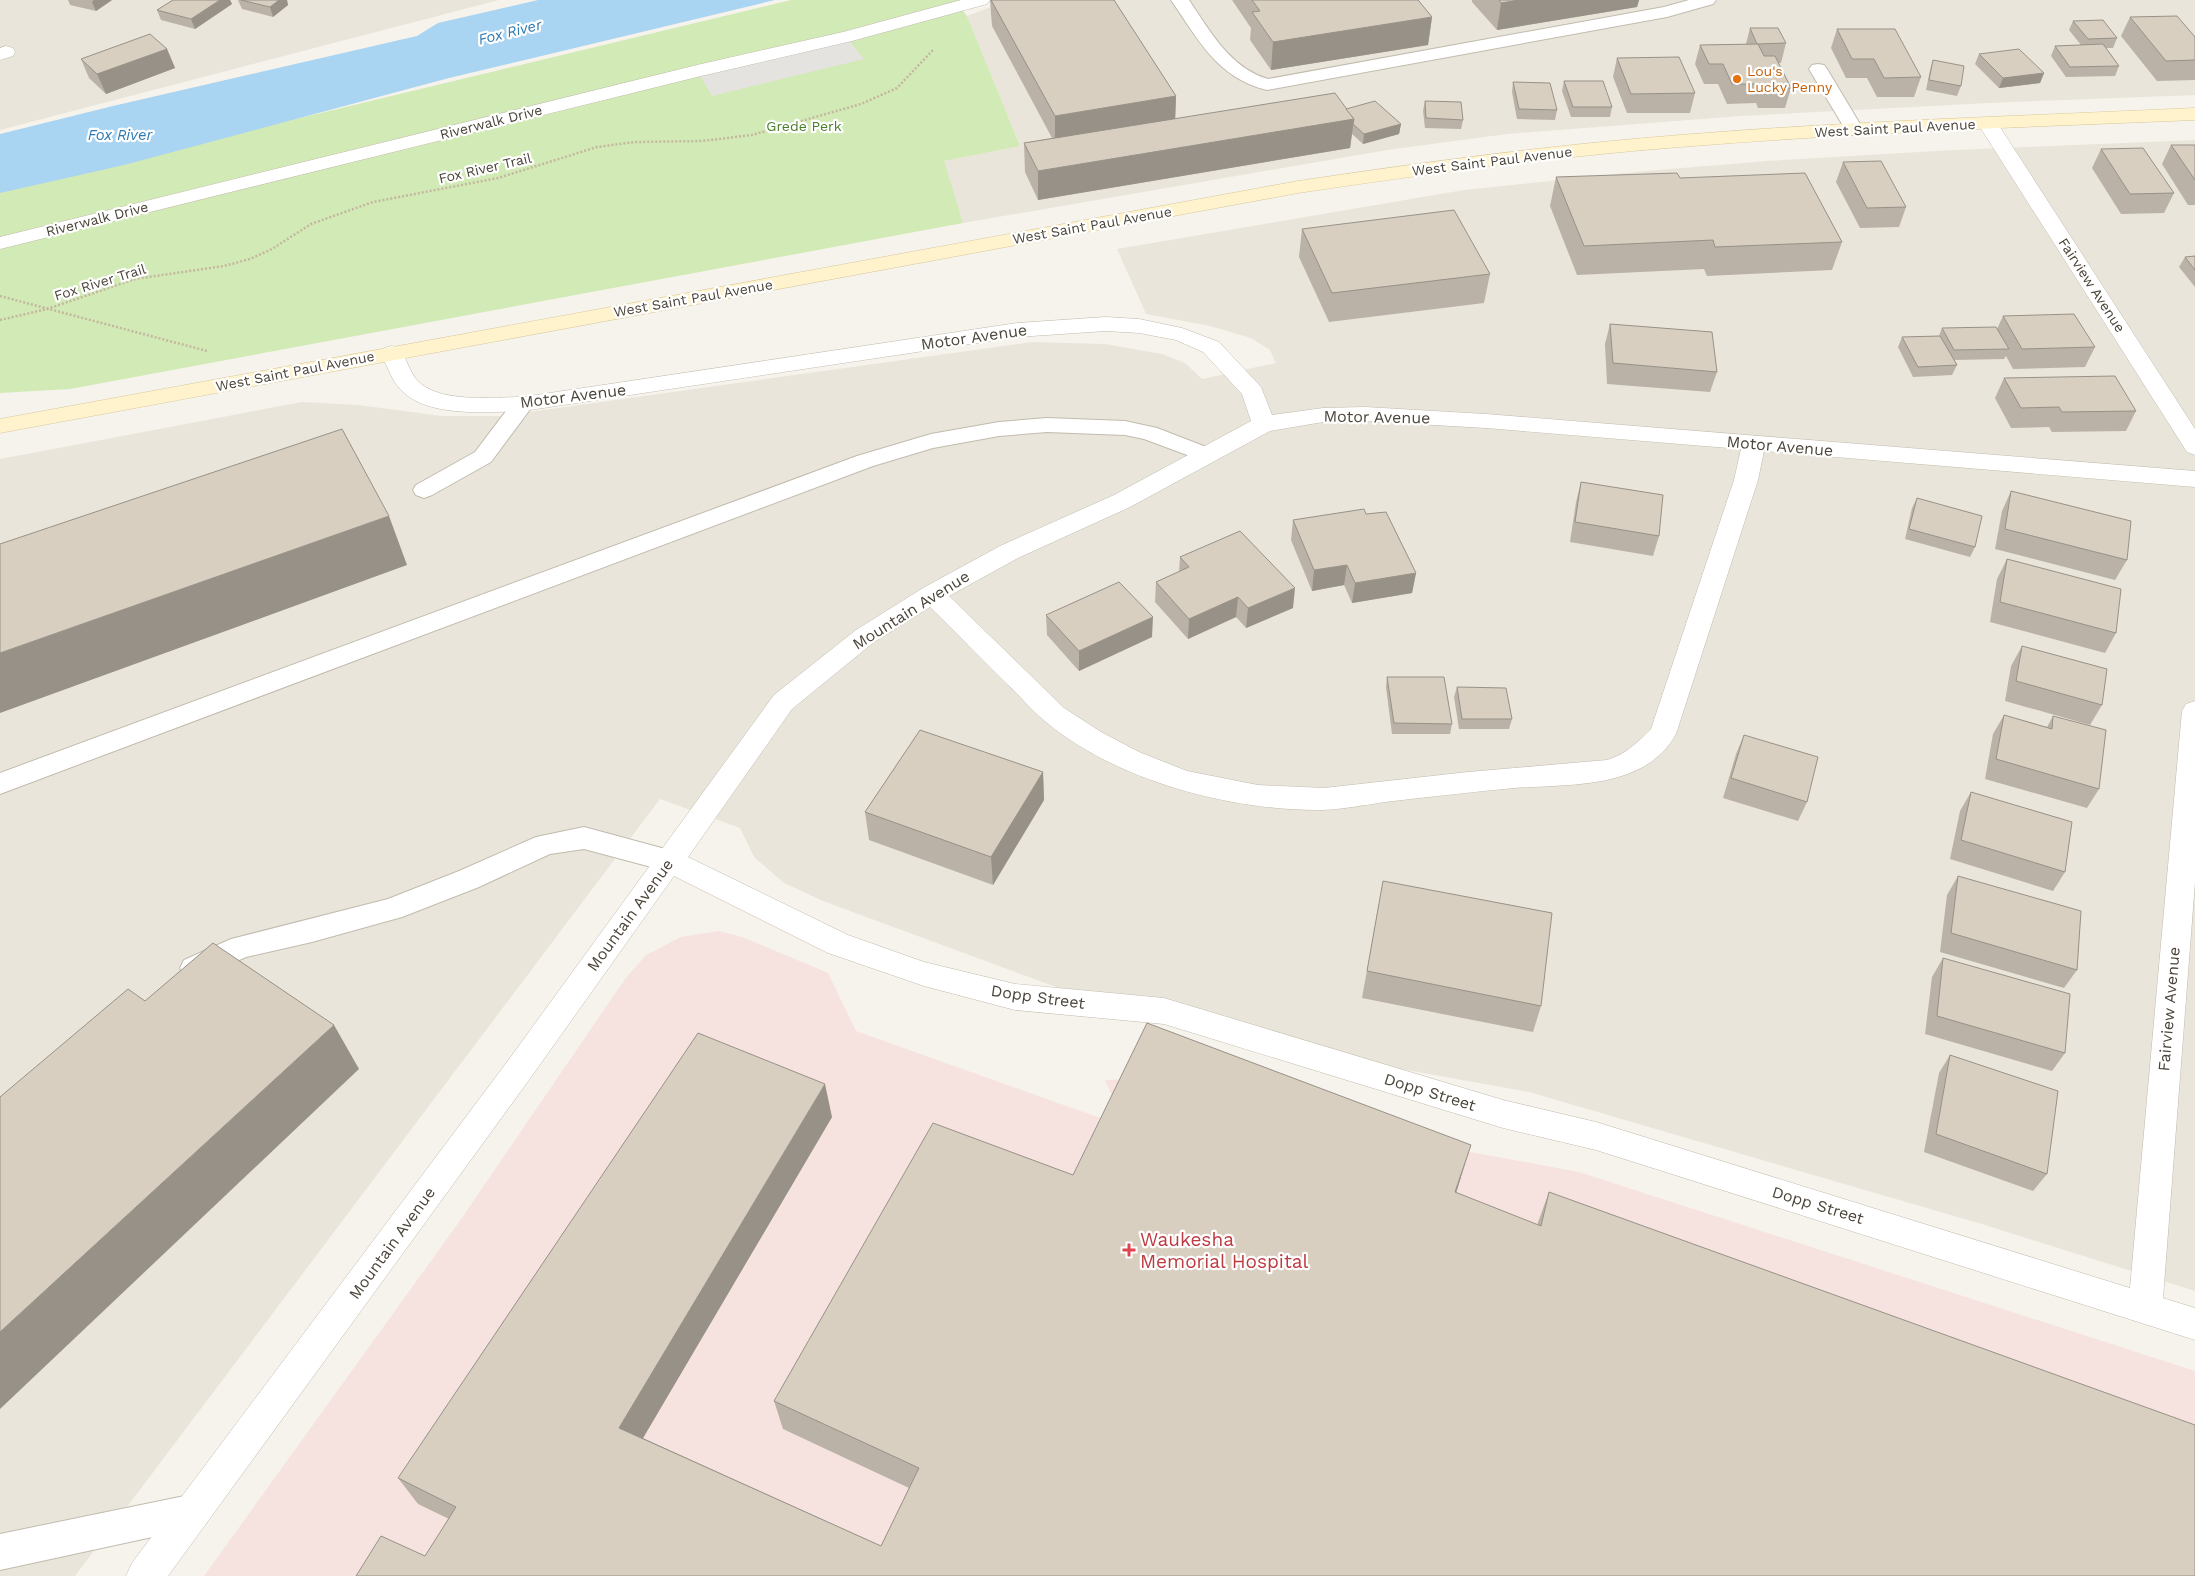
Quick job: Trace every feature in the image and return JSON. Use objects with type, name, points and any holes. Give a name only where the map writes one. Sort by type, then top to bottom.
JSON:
[{"type":"main road","name":"West Saint Paul Avenue","points":[[0,426],[1365,176],[1585,150],[1732,137],[1854,129],[2195,114]]},
{"type":"street","name":"Riverwalk Drive","points":[[0,243],[697,71],[846,37],[981,0]]},
{"type":"street","name":"Fairview Avenue","points":[[1988,124],[2195,447]]},
{"type":"street","name":"Motor Avenue","points":[[392,353],[408,385],[416,392],[444,403],[523,404],[1017,330],[1106,324],[1139,326],[1182,336],[1211,347],[1253,392],[1264,424],[1323,415],[1365,414],[1486,421],[2195,480]]},
{"type":"street","name":"Mountain Avenue","points":[[146,1576],[518,1071],[783,702],[865,636],[932,594],[1009,552],[1122,501],[1264,424]]},
{"type":"street","points":[[932,594],[1055,715],[1091,739],[1129,760],[1184,781],[1258,796],[1324,799],[1468,782],[1607,770],[1625,766],[1640,757],[1662,734],[1746,480],[1754,444]]},
{"type":"street","name":"Fairview Avenue","points":[[2144,1308],[2195,711]]},
{"type":"street","name":"Dopp Street","points":[[670,861],[838,944],[924,974],[1015,997],[1164,1011],[1503,1114],[1596,1136],[2195,1324]]},
{"type":"lane","points":[[1180,0],[1232,69],[1245,78],[1267,85],[1667,12],[1695,2]]},
{"type":"lane","points":[[1818,69],[1854,129]]},
{"type":"lane","points":[[424,490],[483,457],[523,404]]},
{"type":"lane","points":[[0,784],[865,461],[931,441],[999,429],[1038,426],[1124,428],[1149,433],[1206,455]]},
{"type":"lane","points":[[176,982],[191,969],[241,946],[312,931],[392,909],[469,879],[546,844],[584,838],[670,861]]},
{"type":"lane","points":[[0,1552],[194,1511]]},
{"type":"path","name":"Fox River Trail","points":[[0,320],[47,309],[135,280],[162,274],[224,266],[250,259],[272,249],[317,222],[348,208],[498,178],[597,147],[628,142],[702,141],[752,135],[861,104],[897,88],[919,62],[936,47]]},
{"type":"path","points":[[0,296],[214,353]]},
{"type":"shaded area","points":[[0,0],[499,0],[0,130]]},
{"type":"shaded area","points":[[1009,0],[2195,0],[2195,95],[1989,103],[1741,116],[1507,134],[1387,150],[963,223],[943,161],[1020,146],[967,16]]},
{"type":"shaded area","points":[[846,37],[864,59],[712,96],[697,71]]},
{"type":"shaded area","points":[[2195,140],[2195,1291],[1985,1225],[1529,1092],[1396,1068],[1110,1007],[823,901],[784,883],[754,857],[740,828],[660,799],[75,1576],[0,1576],[0,459],[302,402],[358,405],[442,416],[500,416],[1032,342],[1105,344],[1162,354],[1185,363],[1202,379],[1276,363],[1270,350],[1251,338],[1210,326],[1146,314],[1117,249],[1464,190],[1634,172],[1767,161],[1953,150]]},
{"type":"shaded area","name":"Waukesha Memorial Hospital","points":[[719,931],[742,937],[828,973],[856,1031],[1106,1120],[1119,1112],[1105,1080],[1124,1079],[1248,1111],[1579,1172],[2195,1371],[2195,1576],[204,1576],[459,1222],[625,979],[646,955],[681,937]]},
{"type":"green space","name":"Grede Perk","points":[[791,0],[962,0],[957,3],[967,16],[1020,146],[944,161],[963,223],[70,389],[0,393],[0,190]]},
{"type":"water","name":"Fox River","points":[[538,0],[775,0],[449,78],[124,165],[0,193],[0,134],[417,36],[438,23]]},
{"type":"building","points":[[173,0],[220,0],[191,19],[157,10]]},
{"type":"building","points":[[241,0],[279,0],[270,7]]},
{"type":"building","points":[[991,0],[1114,0],[1176,96],[1055,116]]},
{"type":"building","points":[[1252,0],[1418,0],[1432,17],[1273,42],[1252,12],[1260,11]]},
{"type":"building","points":[[1499,0],[1519,0],[1501,3]]},
{"type":"building","points":[[2177,16],[2195,37],[2195,60],[2166,61],[2130,17]]},
{"type":"building","points":[[2103,20],[2117,38],[2088,39],[2073,21]]},
{"type":"building","points":[[1750,28],[1778,28],[1786,43],[1757,44]]},
{"type":"building","points":[[1837,29],[1895,29],[1921,77],[1884,78],[1874,59],[1852,59]]},
{"type":"building","points":[[150,34],[167,49],[97,74],[81,59]]},
{"type":"building","points":[[1758,44],[1764,56],[1775,56],[1791,88],[1764,89],[1761,84],[1732,84],[1723,64],[1709,64],[1700,45]]},
{"type":"building","points":[[2103,44],[2119,66],[2070,67],[2055,46]]},
{"type":"building","points":[[2019,49],[2044,73],[2003,78],[1979,54]]},
{"type":"building","points":[[1679,57],[1695,93],[1631,94],[1617,58]]},
{"type":"building","points":[[1933,60],[1964,66],[1961,86],[1929,80]]},
{"type":"building","points":[[1564,81],[1603,81],[1612,107],[1573,107]]},
{"type":"building","points":[[1513,82],[1550,83],[1557,110],[1519,109]]},
{"type":"building","points":[[1335,93],[1354,119],[1038,171],[1024,143]]},
{"type":"building","points":[[1375,101],[1401,124],[1364,134],[1353,124],[1354,119],[1346,109]]},
{"type":"building","points":[[1425,101],[1461,102],[1463,120],[1426,118]]},
{"type":"building","points":[[2171,145],[2195,145],[2195,180]]},
{"type":"building","points":[[2143,148],[2174,193],[2130,194],[2101,149]]},
{"type":"building","points":[[1881,161],[1906,207],[1867,208],[1843,162]]},
{"type":"building","points":[[1677,173],[1680,178],[1805,173],[1842,242],[1715,247],[1713,240],[1584,246],[1556,177]]},
{"type":"building","points":[[1454,210],[1490,274],[1332,293],[1302,229]]},
{"type":"building","points":[[2195,256],[2195,270],[2185,257]]},
{"type":"building","points":[[2074,314],[2095,347],[2022,349],[2003,316]]},
{"type":"building","points":[[1610,324],[1712,332],[1717,372],[1613,363]]},
{"type":"building","points":[[1996,327],[2009,349],[1954,350],[1942,328]]},
{"type":"building","points":[[1940,336],[1957,365],[1918,367],[1902,337]]},
{"type":"building","points":[[2115,376],[2136,411],[2062,412],[2059,407],[2021,408],[2004,378]]},
{"type":"building","points":[[342,429],[389,516],[0,653],[0,544]]},
{"type":"building","points":[[1581,482],[1663,495],[1659,536],[1575,522]]},
{"type":"building","points":[[2011,491],[2131,521],[2127,560],[2005,529]]},
{"type":"building","points":[[1917,498],[1982,516],[1975,547],[1909,529]]},
{"type":"building","points":[[1364,509],[1366,514],[1386,512],[1416,573],[1355,583],[1347,565],[1314,570],[1293,520]]},
{"type":"building","points":[[1240,531],[1295,588],[1248,608],[1238,597],[1189,619],[1156,582],[1189,567],[1180,557]]},
{"type":"building","points":[[2007,559],[2121,589],[2116,633],[2000,602]]},
{"type":"building","points":[[1119,582],[1153,617],[1079,651],[1046,615]]},
{"type":"building","points":[[2022,646],[2107,669],[2102,705],[2016,681]]},
{"type":"building","points":[[1387,677],[1444,677],[1452,724],[1394,723]]},
{"type":"building","points":[[1457,687],[1506,688],[1512,719],[1462,719]]},
{"type":"building","points":[[2004,715],[2052,729],[2053,716],[2106,730],[2099,789],[1996,759]]},
{"type":"building","points":[[920,730],[1043,772],[991,857],[865,812]]},
{"type":"building","points":[[1744,735],[1818,757],[1807,802],[1731,778]]},
{"type":"building","points":[[1971,792],[2072,822],[2065,872],[1961,840]]},
{"type":"building","points":[[1958,876],[2081,911],[2077,970],[1951,933]]},
{"type":"building","points":[[1383,881],[1552,913],[1541,1006],[1367,971]]},
{"type":"building","points":[[213,943],[334,1025],[0,1332],[0,1097],[128,989],[145,1001]]},
{"type":"building","points":[[1943,958],[2070,994],[2065,1053],[1937,1016]]},
{"type":"building","name":"Waukesha Memorial Hospital","points":[[1147,1023],[1471,1145],[1455,1192],[1541,1226],[1549,1192],[2195,1425],[2195,1576],[356,1576],[381,1536],[425,1556],[456,1507],[398,1478],[698,1033],[825,1084],[619,1428],[881,1546],[919,1468],[774,1401],[933,1123],[1073,1175]]},
{"type":"building","points":[[1950,1055],[2058,1091],[2047,1174],[1936,1134]]},
{"type":"place","name":"Lou's Lucky Penny","points":[[1737,79]]},
{"type":"place","name":"Waukesha Memorial Hospital","points":[[1129,1250]]}]
